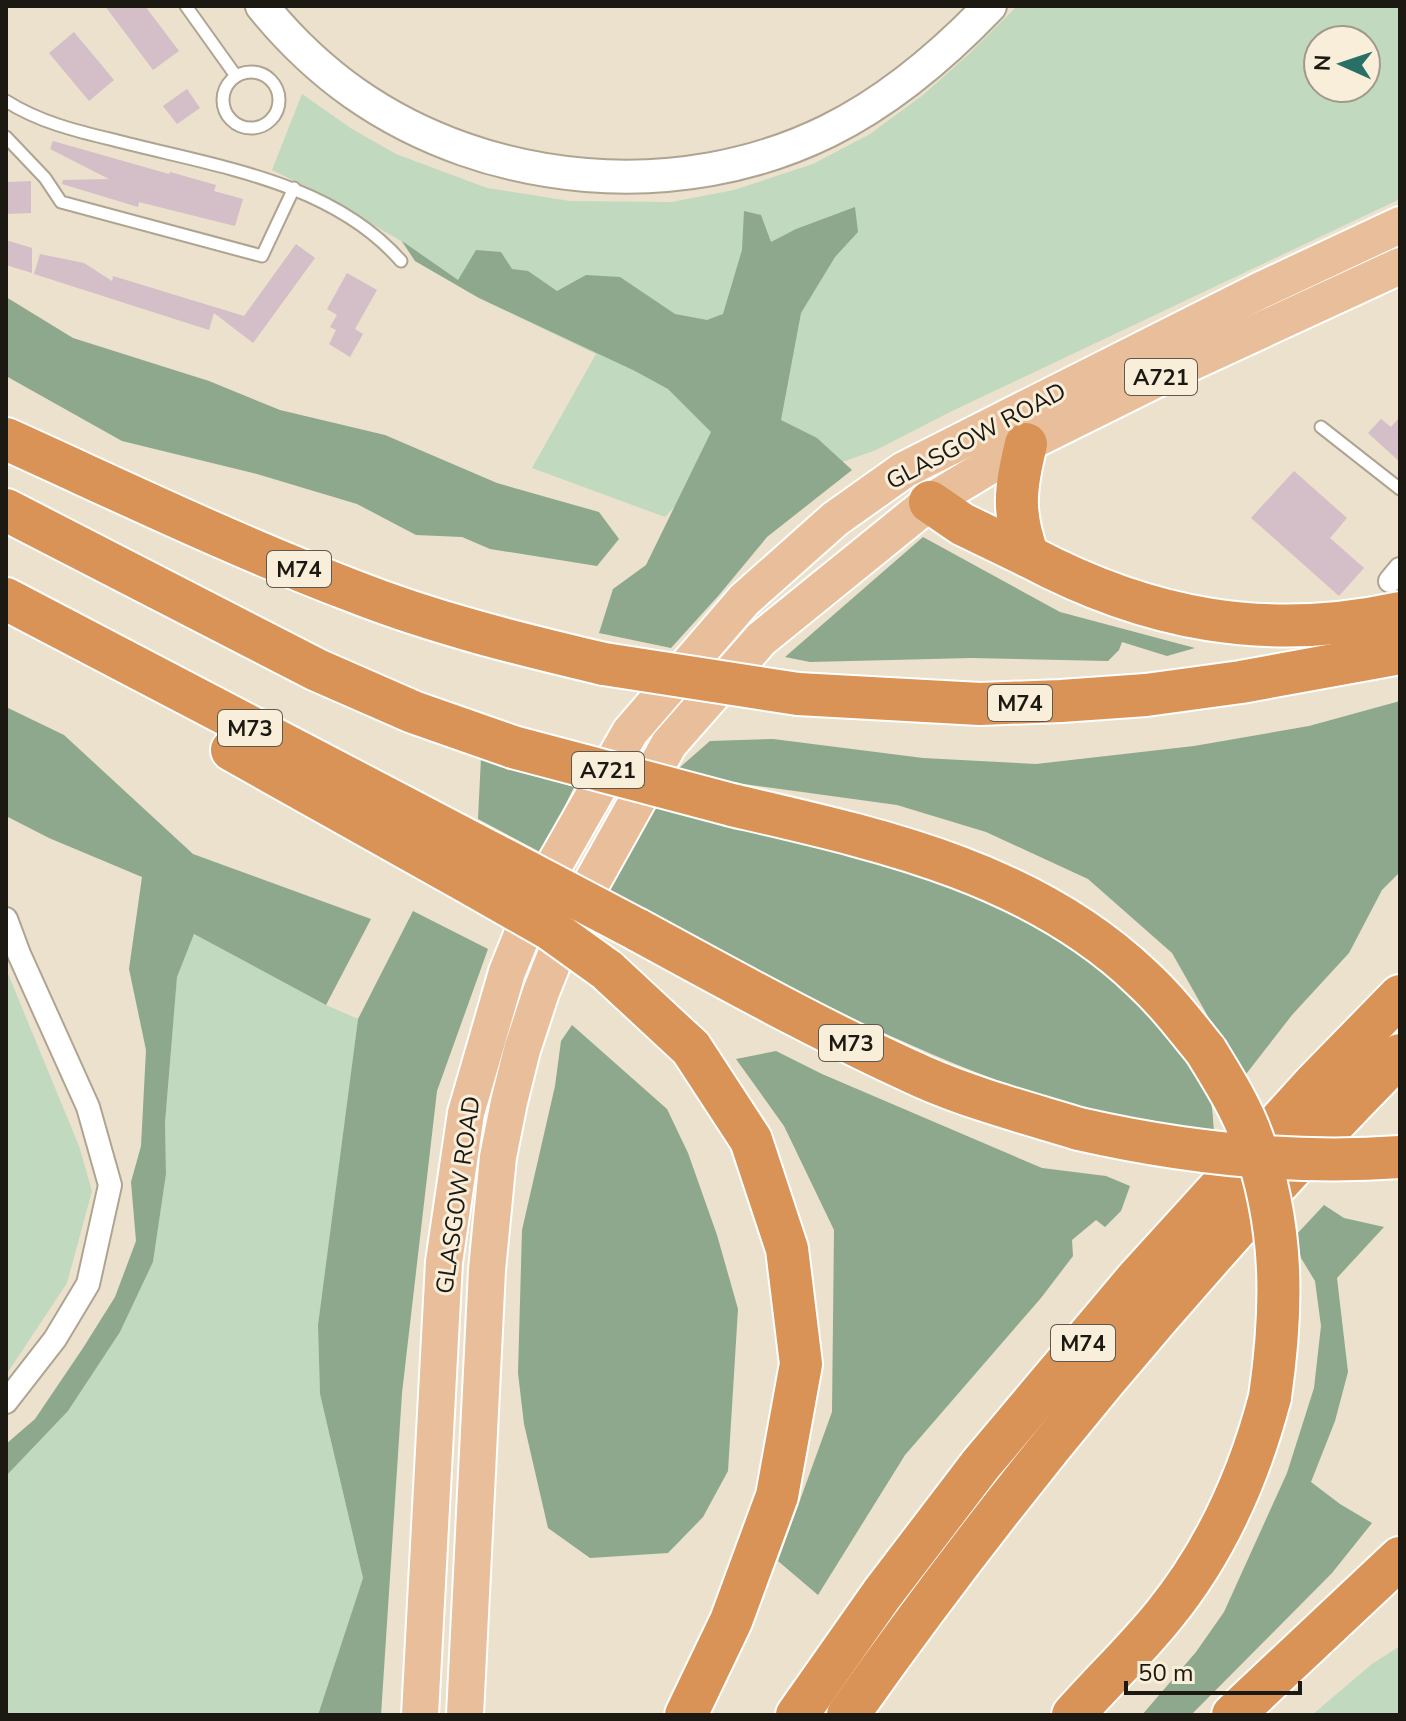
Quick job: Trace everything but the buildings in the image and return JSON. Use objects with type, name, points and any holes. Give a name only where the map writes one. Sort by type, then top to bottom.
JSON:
[{"type":"highway","name":"M74","points":[[6,439],[146,503],[353,591],[452,625],[604,664],[798,694],[980,704],[1146,695],[1241,682],[1400,653]]},
{"type":"highway","points":[[1026,444],[1015,503],[1020,534],[1028,556]]},
{"type":"highway","points":[[930,502],[962,524],[1109,595],[1164,611],[1212,620],[1259,626],[1374,619],[1397,588]]},
{"type":"highway","points":[[6,510],[317,670],[413,712],[513,747],[838,830],[947,862],[1031,900],[1083,930],[1142,977],[1172,1008],[1206,1051],[1235,1101],[1252,1137],[1267,1189],[1279,1261],[1280,1308],[1270,1397],[1258,1443],[1220,1531],[1196,1572],[1164,1615],[1073,1715]]},
{"type":"highway","name":"M73","points":[[6,599],[487,871],[550,929],[607,970],[691,1048],[751,1140],[787,1249],[801,1364],[777,1496],[731,1621],[686,1715]]},
{"type":"highway","name":"M73","points":[[6,622],[487,871],[636,929],[853,1044],[926,1078],[1002,1106],[1079,1129],[1186,1150],[1293,1160],[1400,1157]]},
{"type":"highway","name":"M74","points":[[1241,682],[1400,641]]},
{"type":"highway","name":"M74","points":[[797,1715],[981,1464],[1135,1281],[1315,1083],[1400,996]]},
{"type":"highway","name":"M74","points":[[848,1715],[917,1617],[1068,1425],[1218,1248],[1400,1055]]},
{"type":"highway","points":[[1233,1715],[1400,1558]]},
{"type":"highway","points":[[1065,1715],[1108,1676]]},
{"type":"main road","points":[[262,6],[301,48],[353,93],[448,144],[547,170],[613,176],[676,174],[711,169],[755,159],[826,132],[902,84],[937,57],[990,6]]},
{"type":"main road","name":"GLASGOW ROAD","points":[[420,1715],[444,1262],[466,1113],[502,986],[541,888],[630,732],[744,600],[835,519],[904,470],[1261,290],[1400,225]]},
{"type":"main road","name":"GLASGOW ROAD","points":[[465,1715],[491,1209],[501,1143],[519,1063],[553,961],[594,875],[669,744],[761,639],[930,502],[1026,444],[1177,369],[1400,266]]},
{"type":"main road","points":[[744,600],[899,489],[911,487],[930,502]]},
{"type":"street","points":[[6,919],[88,1107],[110,1185],[88,1284],[55,1339],[6,1402]]},
{"type":"lane","points":[[186,6],[236,76]]},
{"type":"lane","points":[[259,73],[272,82],[277,90],[278,106],[267,123],[259,127],[243,127],[227,116],[223,97],[228,83],[236,76],[259,73]]},
{"type":"lane","points":[[6,101],[55,125],[294,188],[364,226],[385,242],[401,261]]},
{"type":"lane","points":[[6,137],[45,178],[61,202],[262,256],[294,188]]},
{"type":"lane","points":[[1321,427],[1400,489]]},
{"type":"green space","points":[[1017,6],[1400,6],[1400,199],[876,450],[817,471],[723,454],[665,517],[532,468],[596,354],[479,298],[415,261],[401,241],[272,170],[302,94],[352,129],[396,154],[487,188],[570,201],[672,202],[734,190],[813,164],[870,134],[923,95]]},
{"type":"green space","points":[[855,207],[858,232],[835,257],[801,313],[781,420],[817,438],[852,470],[767,537],[671,648],[599,633],[613,589],[646,565],[711,432],[668,389],[479,298],[415,261],[402,241],[458,280],[476,250],[501,252],[512,269],[528,271],[557,291],[586,275],[620,277],[675,314],[707,320],[723,314],[742,250],[744,211],[761,215],[771,242]]},
{"type":"green space","points":[[6,297],[73,338],[209,381],[280,410],[385,435],[497,483],[599,512],[619,539],[597,566],[490,549],[462,537],[416,535],[357,504],[257,474],[122,441],[6,376]]},
{"type":"green space","points":[[923,537],[1060,612],[1195,648],[1167,656],[1122,642],[1108,661],[971,658],[810,662],[785,657]]},
{"type":"green space","points":[[1400,701],[1400,872],[1382,890],[1349,953],[1292,1015],[1243,1078],[1172,953],[1088,879],[986,832],[897,805],[721,781],[678,769],[710,741],[773,739],[923,758],[1036,764],[1194,746],[1309,726]]},
{"type":"green space","points":[[6,707],[64,735],[193,854],[371,919],[326,1005],[194,934],[177,977],[165,1123],[166,1174],[153,1262],[120,1332],[68,1411],[6,1476],[6,1444],[35,1419],[83,1348],[115,1297],[136,1241],[131,1182],[141,1146],[146,1050],[129,969],[142,877],[49,838],[6,816]]},
{"type":"green space","points":[[481,758],[574,787],[542,853],[478,819]]},
{"type":"green space","points":[[650,807],[810,844],[908,872],[955,888],[1044,931],[1085,958],[1124,990],[1174,1043],[1197,1072],[1208,1093],[1214,1132],[1089,1110],[955,1064],[844,1014],[626,900],[604,887]]},
{"type":"green space","points":[[413,911],[488,949],[437,1091],[402,1393],[381,1715],[318,1715],[363,1578],[320,1394],[318,1325],[358,1019]]},
{"type":"green space","points":[[194,934],[358,1019],[318,1325],[320,1394],[363,1578],[318,1715],[6,1715],[6,1476],[68,1411],[120,1332],[153,1262],[166,1174],[165,1123],[177,976]]},
{"type":"green space","points":[[6,969],[79,1146],[92,1191],[67,1283],[6,1375]]},
{"type":"green space","points":[[572,1025],[667,1109],[688,1153],[717,1235],[738,1309],[728,1471],[703,1517],[668,1553],[590,1558],[548,1528],[524,1424],[518,1373],[522,1230],[555,1086],[561,1041]]},
{"type":"green space","points":[[776,1051],[822,1074],[1042,1168],[1106,1176],[1130,1186],[1121,1211],[1105,1227],[1096,1220],[1072,1240],[1073,1256],[1041,1298],[905,1455],[818,1595],[778,1561],[832,1412],[834,1230],[784,1126],[736,1059]]},
{"type":"green space","points":[[1324,1205],[1344,1218],[1384,1227],[1337,1278],[1348,1372],[1335,1421],[1311,1482],[1372,1523],[1332,1573],[1191,1715],[1142,1715],[1196,1652],[1224,1612],[1287,1473],[1314,1388],[1321,1326],[1315,1281],[1301,1258],[1296,1235]]},
{"type":"green space","points":[[1400,1646],[1400,1715],[1312,1715],[1372,1664]]}]
